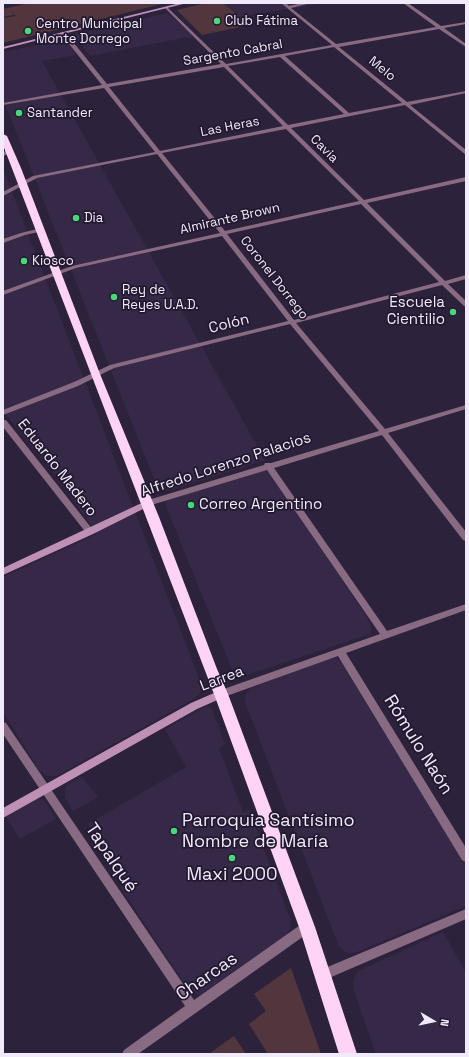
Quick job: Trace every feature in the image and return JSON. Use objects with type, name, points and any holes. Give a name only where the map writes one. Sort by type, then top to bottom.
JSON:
[{"type":"highway","points":[[3,136],[6,153],[17,168],[95,374],[148,502],[210,669],[221,694],[306,927],[348,1054]]},
{"type":"main road","points":[[3,48],[185,3]]},
{"type":"main road","name":"Alfredo Lorenzo Palacios","points":[[3,572],[90,532],[148,502]]},
{"type":"main road","name":"Larrea","points":[[3,813],[194,706],[221,694]]},
{"type":"street","points":[[286,5],[310,3]]},
{"type":"street","points":[[405,3],[466,46]]},
{"type":"street","name":"Melo","points":[[286,5],[406,104],[463,148],[466,153]]},
{"type":"street","name":"Cavia","points":[[167,8],[466,305]]},
{"type":"street","name":"Sargento Cabral","points":[[3,104],[466,23]]},
{"type":"street","name":"Coronel Dorrego","points":[[64,33],[292,322],[383,431],[466,538]]},
{"type":"street","points":[[281,55],[348,115]]},
{"type":"street","name":"Las Heras","points":[[3,194],[35,177],[44,175],[466,92]]},
{"type":"street","name":"Almirante Brown","points":[[3,293],[56,273],[223,233],[466,179]]},
{"type":"street","points":[[3,241],[41,230]]},
{"type":"street","name":"Colón","points":[[3,413],[112,366],[292,322],[466,277]]},
{"type":"street","name":"Alfredo Lorenzo Palacios","points":[[148,502],[466,407]]},
{"type":"street","name":"Eduardo Madero","points":[[3,422],[90,532]]},
{"type":"street","points":[[268,465],[385,635]]},
{"type":"street","name":"Larrea","points":[[221,694],[466,607]]},
{"type":"street","name":"Rómulo Naón","points":[[340,652],[466,856]]},
{"type":"street","name":"Tapalqué","points":[[3,726],[44,790],[193,1008]]},
{"type":"street","points":[[322,975],[466,914]]},
{"type":"street","name":"Charcas","points":[[128,1054],[306,927]]},
{"type":"shaded area","name":"Centro Municipal Monte Dorrego","points":[[29,3],[166,3],[3,43],[3,18],[16,16],[9,10],[14,15],[3,17],[3,9]]},
{"type":"shaded area","name":"Club Fátima","points":[[206,3],[223,3],[250,25],[202,35],[177,10]]},
{"type":"shaded area","points":[[223,3],[325,3],[240,17]]},
{"type":"shaded area","points":[[167,13],[194,36],[90,56],[75,36],[77,34]]},
{"type":"shaded area","points":[[65,39],[76,55],[42,61],[265,460],[171,490],[161,489],[157,486],[3,99],[3,52]]},
{"type":"shaded area","points":[[3,169],[201,683],[200,694],[195,698],[57,776],[47,776],[39,770],[3,712],[3,577],[97,534],[60,481],[3,411]]},
{"type":"shaded area","points":[[264,470],[271,473],[368,619],[371,627],[370,634],[247,675],[240,675],[231,667],[165,504],[167,500]]},
{"type":"shaded area","points":[[329,658],[337,659],[345,664],[466,863],[466,906],[355,953],[347,953],[339,947],[245,702],[246,694],[251,688]]},
{"type":"shaded area","points":[[207,706],[212,709],[225,744],[219,748],[243,812],[249,809],[291,921],[290,929],[286,935],[200,995],[189,990],[120,887],[127,883],[88,824],[186,767],[165,729]]},
{"type":"shaded area","points":[[82,777],[98,797],[73,811],[65,798],[66,786]]},
{"type":"shaded area","points":[[37,798],[44,800],[56,819],[20,839],[5,815]]},
{"type":"shaded area","points":[[443,932],[466,973],[466,1054],[376,1054],[354,991],[353,981],[358,971]]},
{"type":"shaded area","points":[[291,968],[321,1054],[268,1054],[249,1024],[266,1011],[254,994]]},
{"type":"shaded area","points":[[234,1036],[246,1054],[209,1054],[221,1045]]},
{"type":"place","name":"Club Fátima","points":[[217,21]]},
{"type":"place","name":"Centro Municipal Monte Dorrego","points":[[28,31]]},
{"type":"place","name":"Santander","points":[[19,113]]},
{"type":"place","name":"Dia","points":[[76,218]]},
{"type":"place","name":"Kiosco","points":[[24,261]]},
{"type":"place","name":"Rey de Reyes U.A.D.","points":[[114,297]]},
{"type":"place","name":"Escuela Cientilio","points":[[453,312]]},
{"type":"place","name":"Correo Argentino","points":[[191,505]]},
{"type":"place","name":"Parroquia Santísimo Nombre de María","points":[[174,831]]},
{"type":"place","name":"Maxi 2000","points":[[232,858]]}]
